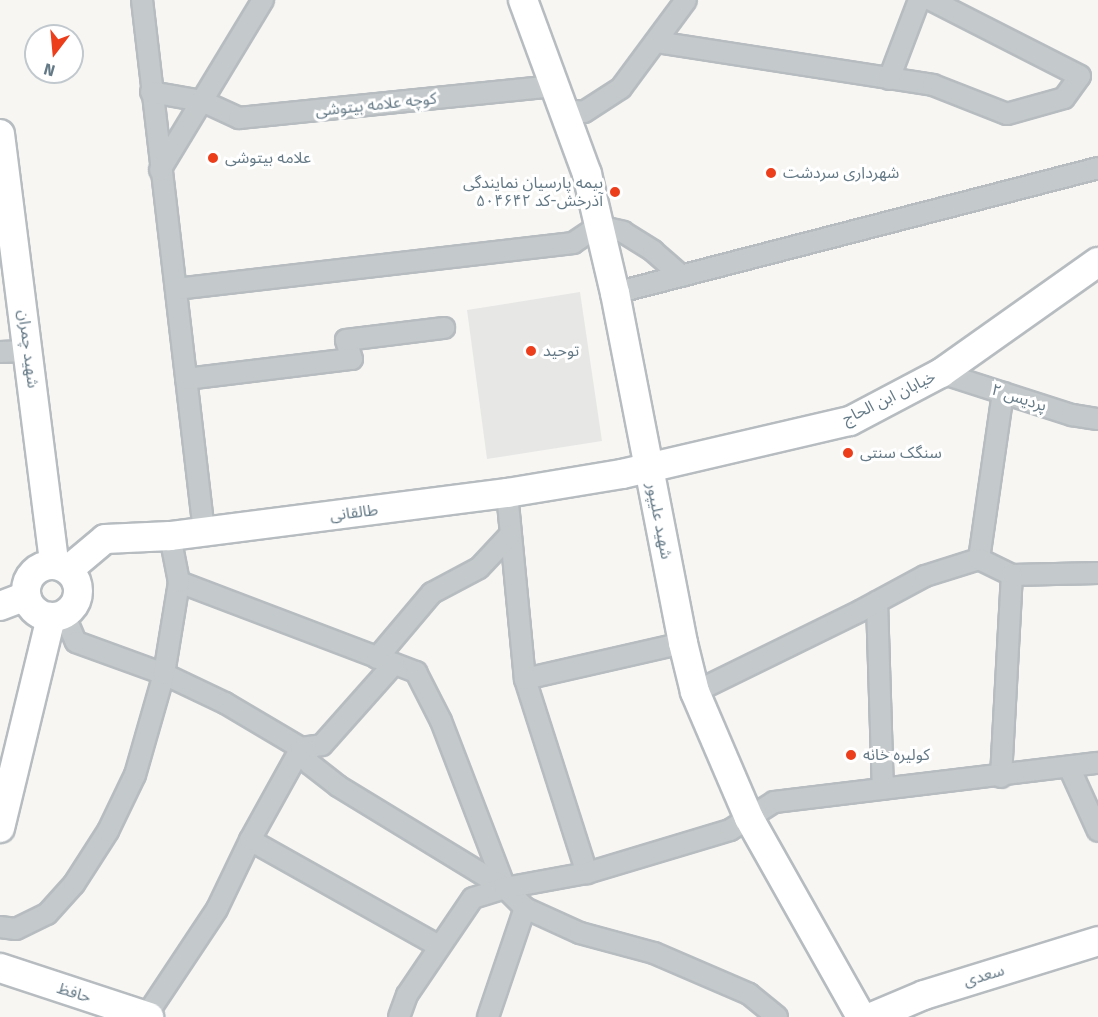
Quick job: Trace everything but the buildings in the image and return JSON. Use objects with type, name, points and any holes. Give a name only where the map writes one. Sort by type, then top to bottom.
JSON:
[{"type":"main road","name":"شهید علیپور","points":[[522,0],[587,174],[615,293],[683,643],[695,692],[748,818],[861,1017]]},
{"type":"main road","name":"شهید چمران","points":[[0,134],[14,351],[61,567]]},
{"type":"main road","name":"خیابان ابن الحاج","points":[[649,466],[850,421],[940,373],[1098,262]]},
{"type":"main road","name":"طالقانی","points":[[61,567],[105,539],[170,536],[507,493],[622,474],[649,466]]},
{"type":"main road","points":[[0,828],[57,616],[76,602],[79,593],[75,576],[61,567],[46,565],[33,573],[28,580],[26,596],[35,611],[57,616]]},
{"type":"main road","points":[[0,606],[26,596]]},
{"type":"main road","name":"سعدی","points":[[872,1017],[924,995],[1098,941]]},
{"type":"main road","name":"حافظ","points":[[0,968],[148,1017]]},
{"type":"street","points":[[142,0],[204,532]]},
{"type":"street","points":[[160,170],[263,0]]},
{"type":"street","name":"کوچه علامه بیتوشی","points":[[151,92],[202,101],[238,118],[559,98],[584,112],[621,88],[686,0]]},
{"type":"street","points":[[889,80],[920,0]]},
{"type":"street","points":[[656,42],[889,80],[933,85],[1007,114],[1064,98],[1080,76],[931,0]]},
{"type":"street","points":[[615,293],[1098,168]]},
{"type":"street","points":[[176,289],[573,243],[598,226],[623,232],[653,251],[682,276]]},
{"type":"street","points":[[186,379],[352,359],[346,340],[444,328]]},
{"type":"street","name":"پردیس ۲","points":[[940,373],[1072,415],[1098,419]]},
{"type":"street","points":[[978,559],[1003,393]]},
{"type":"street","points":[[507,493],[525,679],[587,873]]},
{"type":"street","points":[[301,748],[322,745],[386,661],[432,593],[479,568],[510,535]]},
{"type":"street","points":[[0,927],[16,929],[47,914],[74,884],[102,840],[135,775],[164,674],[179,582],[170,536]]},
{"type":"street","points":[[695,692],[926,576],[978,559],[1012,575],[1098,573]]},
{"type":"street","points":[[1001,777],[1012,575]]},
{"type":"street","points":[[179,582],[416,672],[441,721],[506,888]]},
{"type":"street","points":[[877,602],[882,789]]},
{"type":"street","points":[[57,616],[76,642],[164,674],[225,703],[301,748],[310,764],[338,786],[506,888],[525,908],[580,933],[654,953],[749,994],[777,1017]]},
{"type":"street","points":[[525,679],[683,643]]},
{"type":"street","points":[[148,1017],[217,909],[250,840],[301,748]]},
{"type":"street","points":[[399,1017],[407,995],[473,898],[506,888],[587,873],[729,830],[774,802],[1001,777],[1098,763]]},
{"type":"street","points":[[1069,768],[1098,831]]},
{"type":"street","points":[[250,840],[439,946]]},
{"type":"street","points":[[488,1017],[525,908]]},
{"type":"shaded area","name":"توحید","points":[[580,292],[602,441],[487,459],[467,310]]},
{"type":"place","name":"علامه بیتوشی","points":[[213,158]]},
{"type":"place","name":"شهرداری سردشت","points":[[771,173]]},
{"type":"place","name":"بیمه پارسیان نمایندگی آذرخش-کد ۵۰۴۶۴۲","points":[[615,192]]},
{"type":"place","name":"توحید","points":[[531,351]]},
{"type":"place","name":"سنگک سنتی","points":[[848,453]]},
{"type":"place","name":"کولیره خانه","points":[[851,755]]}]
